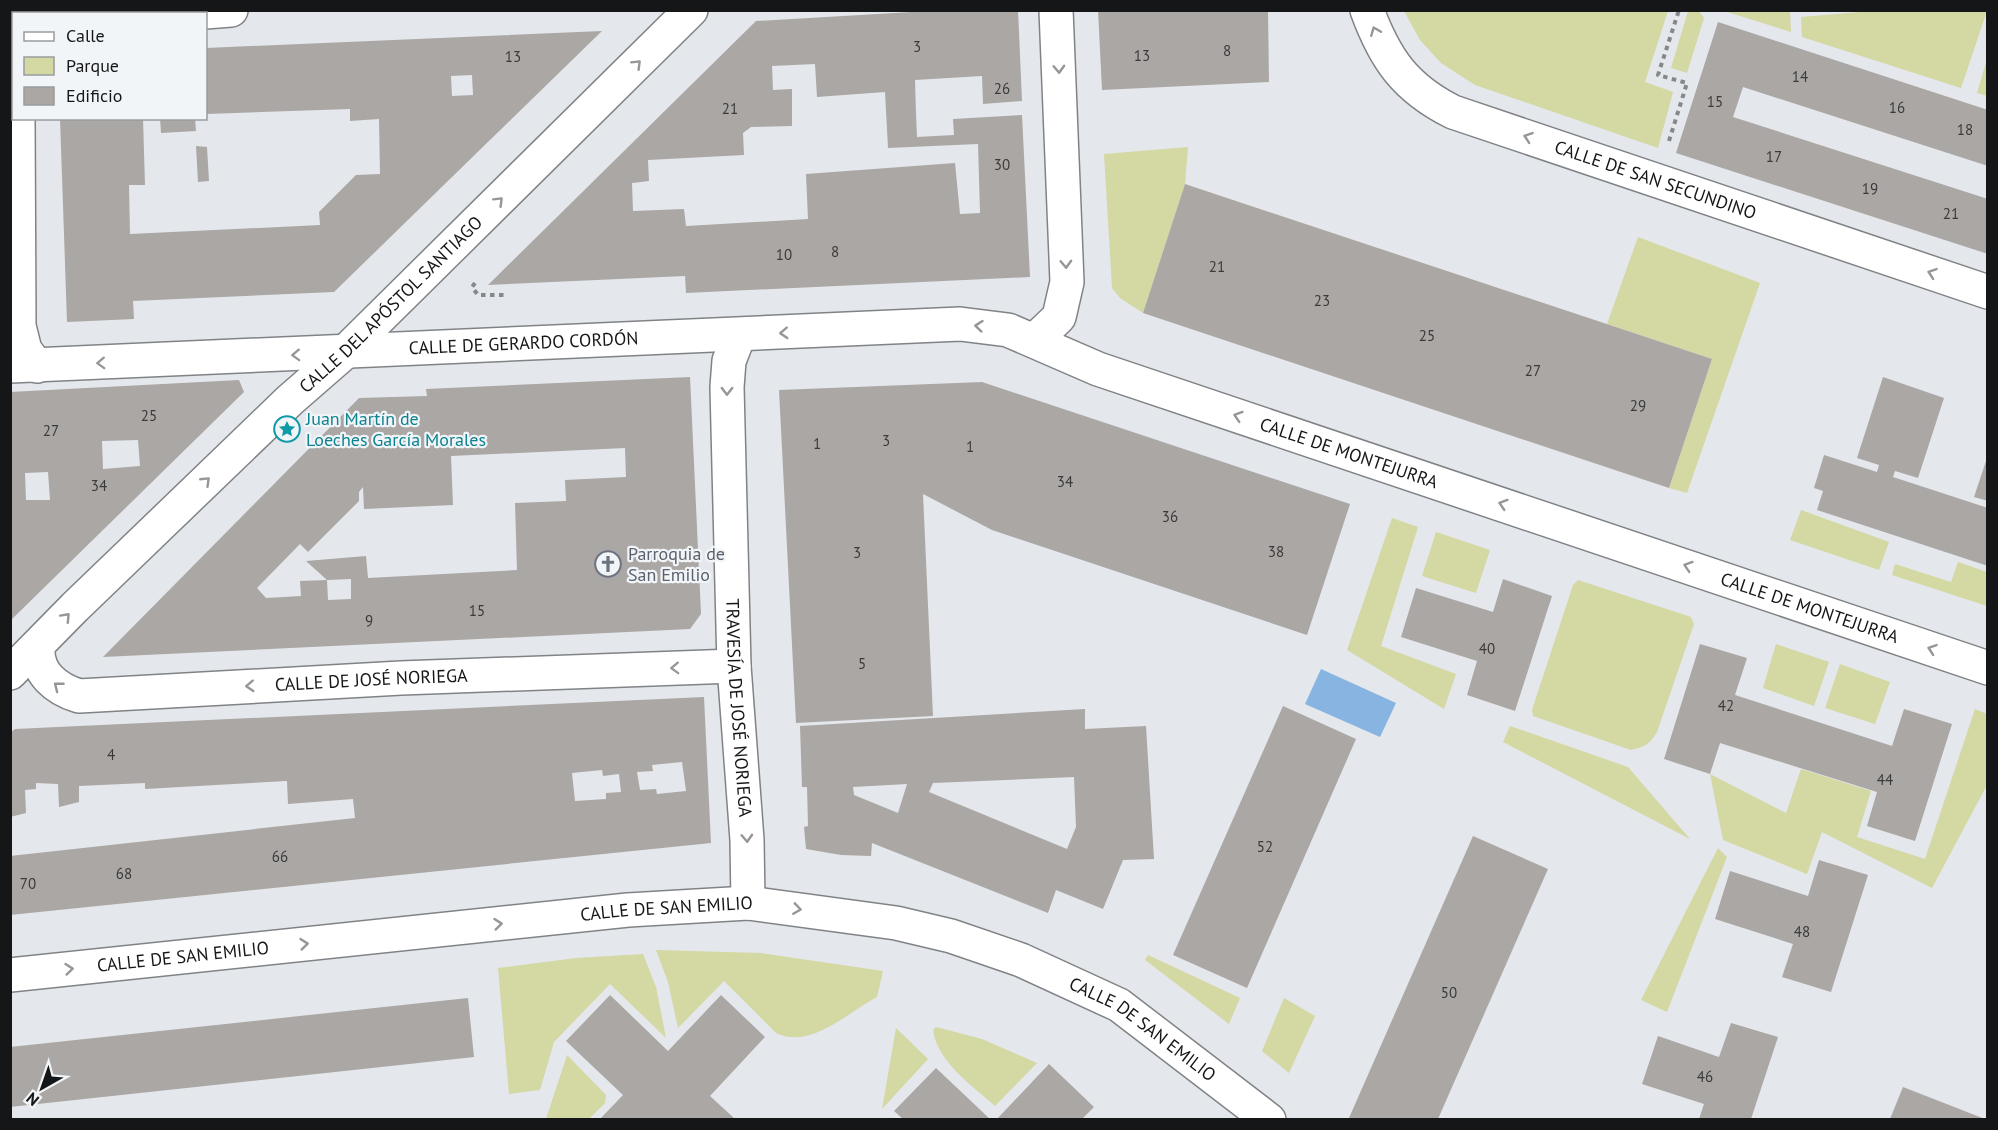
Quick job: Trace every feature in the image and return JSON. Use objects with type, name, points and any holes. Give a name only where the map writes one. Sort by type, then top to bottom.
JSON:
[{"type":"street","points":[[205,12],[231,10]]},
{"type":"street","name":"CALLE DEL APÓSTOL SANTIAGO","points":[[10,673],[75,607],[290,400],[344,354],[692,10]]},
{"type":"street","points":[[1035,340],[1059,317],[1067,282],[1056,10]]},
{"type":"street","name":"CALLE DE SAN SECUNDINO","points":[[1367,10],[1377,39],[1401,76],[1428,99],[1453,111],[1988,292]]},
{"type":"street","points":[[18,120],[19,326],[25,350],[24,366]]},
{"type":"street","name":"CALLE DE GERARDO CORDÓN","points":[[24,366],[344,354],[960,324],[1008,330],[1035,340]]},
{"type":"street","name":"TRAVESÍA DE JOSÉ NORIEGA","points":[[739,335],[729,361],[727,387],[734,666],[747,840],[748,903]]},
{"type":"street","name":"CALLE DE MONTEJURRA","points":[[1035,340],[1098,369],[1988,668]]},
{"type":"street","name":"CALLE DE JOSÉ NORIEGA","points":[[38,647],[40,668],[65,692],[79,696],[401,678],[734,666]]},
{"type":"street","name":"CALLE DE SAN EMILIO","points":[[10,975],[627,910],[748,903],[896,923],[951,936],[1021,960],[1119,1005],[1269,1119]]},
{"type":"path","points":[[1668,145],[1687,83],[1658,75],[1679,10]]},
{"type":"path","points":[[481,277],[472,286],[478,296],[507,295]]},
{"type":"green space","points":[[1884,10],[1987,11],[1961,88],[1802,37],[1801,17]]},
{"type":"green space","points":[[1404,11],[1668,11],[1645,82],[1673,92],[1658,148],[1475,85],[1441,63],[1420,40]]},
{"type":"green space","points":[[1688,11],[1699,11],[1704,18],[1687,73],[1671,68]]},
{"type":"green space","points":[[1724,11],[1790,11],[1791,32]]},
{"type":"green space","points":[[1987,59],[1987,96],[1977,93]]},
{"type":"green space","points":[[1188,147],[1185,184],[1143,313],[1120,298],[1112,288],[1104,154]]},
{"type":"green space","points":[[1638,237],[1760,283],[1687,493],[1669,488],[1712,359],[1607,324]]},
{"type":"green space","points":[[1801,510],[1889,542],[1879,570],[1790,540]]},
{"type":"green space","points":[[1392,518],[1418,527],[1381,646],[1456,674],[1444,709],[1347,650]]},
{"type":"green space","points":[[1436,532],[1490,550],[1476,593],[1422,576]]},
{"type":"green space","points":[[1958,562],[1987,572],[1987,606],[1892,575],[1895,564],[1951,582]]},
{"type":"green space","points":[[1578,580],[1691,617],[1694,624],[1657,732],[1640,748],[1631,750],[1533,716],[1532,710],[1573,585]]},
{"type":"green space","points":[[1776,644],[1829,662],[1814,706],[1763,688]]},
{"type":"green space","points":[[1840,664],[1890,682],[1875,724],[1825,708]]},
{"type":"green space","points":[[1975,709],[1987,714],[1987,785],[1932,888],[1822,832],[1807,874],[1723,840],[1710,774],[1786,813],[1801,769],[1871,791],[1857,837],[1925,859]]},
{"type":"green space","points":[[1510,726],[1628,767],[1690,839],[1503,742]]},
{"type":"green space","points":[[1718,848],[1727,857],[1667,1012],[1641,1000]]},
{"type":"green space","points":[[656,950],[761,953],[883,971],[877,997],[828,1027],[802,1037],[789,1037],[776,1033],[724,981],[678,1028],[668,982]]},
{"type":"green space","points":[[643,954],[656,987],[666,1038],[610,984],[554,1042],[540,1090],[509,1094],[498,968],[576,958]]},
{"type":"green space","points":[[1148,955],[1240,998],[1229,1024],[1145,960]]},
{"type":"green space","points":[[1284,998],[1315,1016],[1289,1073],[1262,1051]]},
{"type":"green space","points":[[936,1027],[982,1039],[1037,1063],[995,1106],[957,1073],[949,1063],[936,1042],[933,1030]]},
{"type":"green space","points":[[896,1028],[928,1059],[882,1109]]},
{"type":"green space","points":[[567,1055],[606,1095],[605,1103],[589,1119],[546,1119]]},
{"type":"water","points":[[1321,669],[1396,703],[1380,737],[1305,704]]},
{"type":"building","points":[[946,10],[1018,10],[1022,101],[983,104],[982,76],[915,80],[917,137],[954,135],[953,119],[1022,115],[1030,277],[686,293],[685,276],[488,285],[756,21]],"holes":[[[815,64],[817,97],[885,92],[888,148],[978,144],[980,213],[960,214],[955,163],[806,174],[808,219],[686,226],[684,209],[633,211],[632,183],[649,181],[648,160],[744,155],[743,133],[751,127],[792,126],[792,89],[773,90],[772,66]]]},
{"type":"building","points":[[1098,10],[1268,10],[1269,82],[1102,90]]},
{"type":"building","points":[[1718,22],[1988,110],[1988,166],[1743,87],[1733,117],[1988,199],[1988,254],[1676,153]]},
{"type":"building","points":[[602,31],[334,292],[133,301],[134,319],[67,322],[60,120],[143,120],[145,185],[129,185],[130,234],[320,225],[319,212],[356,175],[380,174],[379,119],[350,121],[350,109],[207,114],[207,48]],"holes":[[[472,75],[473,95],[452,96],[451,76]]]},
{"type":"building","points":[[160,120],[195,120],[196,131],[161,133]]},
{"type":"building","points":[[196,146],[207,147],[209,181],[198,182]]},
{"type":"building","points":[[1185,184],[1712,359],[1669,488],[1143,313]]},
{"type":"building","points":[[690,377],[701,614],[690,629],[103,657],[359,398],[427,396],[426,389]],"holes":[[[625,448],[626,477],[565,480],[566,501],[515,503],[517,570],[368,578],[366,556],[306,561],[327,580],[300,581],[301,596],[266,598],[257,588],[300,544],[308,552],[359,501],[359,492],[363,487],[364,509],[453,505],[451,456]],[[351,579],[351,599],[328,600],[327,580]]]},
{"type":"building","points":[[1883,377],[1944,398],[1918,478],[1895,471],[1893,477],[1988,508],[1988,566],[1817,510],[1823,491],[1814,488],[1824,455],[1877,472],[1879,465],[1857,458]]},
{"type":"building","points":[[239,380],[244,392],[10,621],[10,392]],"holes":[[[138,440],[140,466],[103,469],[102,441]],[[48,472],[50,500],[26,500],[25,473]]]},
{"type":"building","points":[[982,382],[1350,504],[1307,635],[992,530],[923,494],[933,716],[796,723],[779,390]]},
{"type":"building","points":[[1988,458],[1988,501],[1974,497]]},
{"type":"building","points":[[1503,579],[1552,596],[1515,711],[1467,695],[1477,661],[1401,637],[1416,588],[1493,612]]},
{"type":"building","points":[[1700,644],[1747,658],[1735,695],[1892,746],[1904,709],[1952,724],[1915,841],[1867,826],[1877,792],[1720,743],[1710,774],[1664,759]]},
{"type":"building","points":[[704,697],[711,843],[10,915],[10,856],[355,818],[353,799],[288,804],[287,781],[145,789],[145,783],[79,786],[79,802],[59,807],[58,784],[36,783],[36,789],[25,790],[26,813],[10,817],[10,733],[15,729]],"holes":[[[682,762],[686,791],[657,794],[656,789],[640,790],[637,772],[653,771],[652,765]],[[602,770],[603,776],[619,774],[621,792],[606,793],[606,799],[575,801],[572,773]]]},
{"type":"building","points":[[1283,706],[1356,739],[1247,988],[1173,955]]},
{"type":"building","points":[[1085,709],[1085,729],[1146,726],[1154,859],[1123,860],[1103,909],[1056,890],[1048,913],[872,843],[871,856],[841,855],[806,849],[804,827],[808,826],[807,787],[802,787],[800,726]],"holes":[[[1074,777],[1076,827],[1067,849],[929,792],[933,783]],[[907,784],[898,813],[854,795],[853,787]]]},
{"type":"building","points":[[1473,836],[1548,869],[1438,1119],[1349,1118]]},
{"type":"building","points":[[1819,860],[1868,875],[1831,992],[1782,977],[1793,944],[1715,919],[1730,871],[1808,896]]},
{"type":"building","points":[[610,995],[668,1051],[721,995],[765,1037],[710,1096],[735,1119],[600,1119],[623,1095],[566,1041]]},
{"type":"building","points":[[468,998],[474,1057],[10,1107],[10,1047]]},
{"type":"building","points":[[1731,1023],[1778,1037],[1751,1119],[1699,1119],[1704,1104],[1642,1084],[1658,1036],[1719,1057]]},
{"type":"building","points":[[1049,1064],[1094,1107],[1082,1119],[997,1119]]},
{"type":"building","points":[[936,1068],[990,1119],[903,1119],[894,1111]]},
{"type":"building","points":[[1903,1087],[1985,1119],[1890,1119]]},
{"type":"place","name":"Juan Martín de Loeches García Morales","points":[[287,429]]},
{"type":"place","name":"Parroquia de San Emilio","points":[[608,564]]}]
